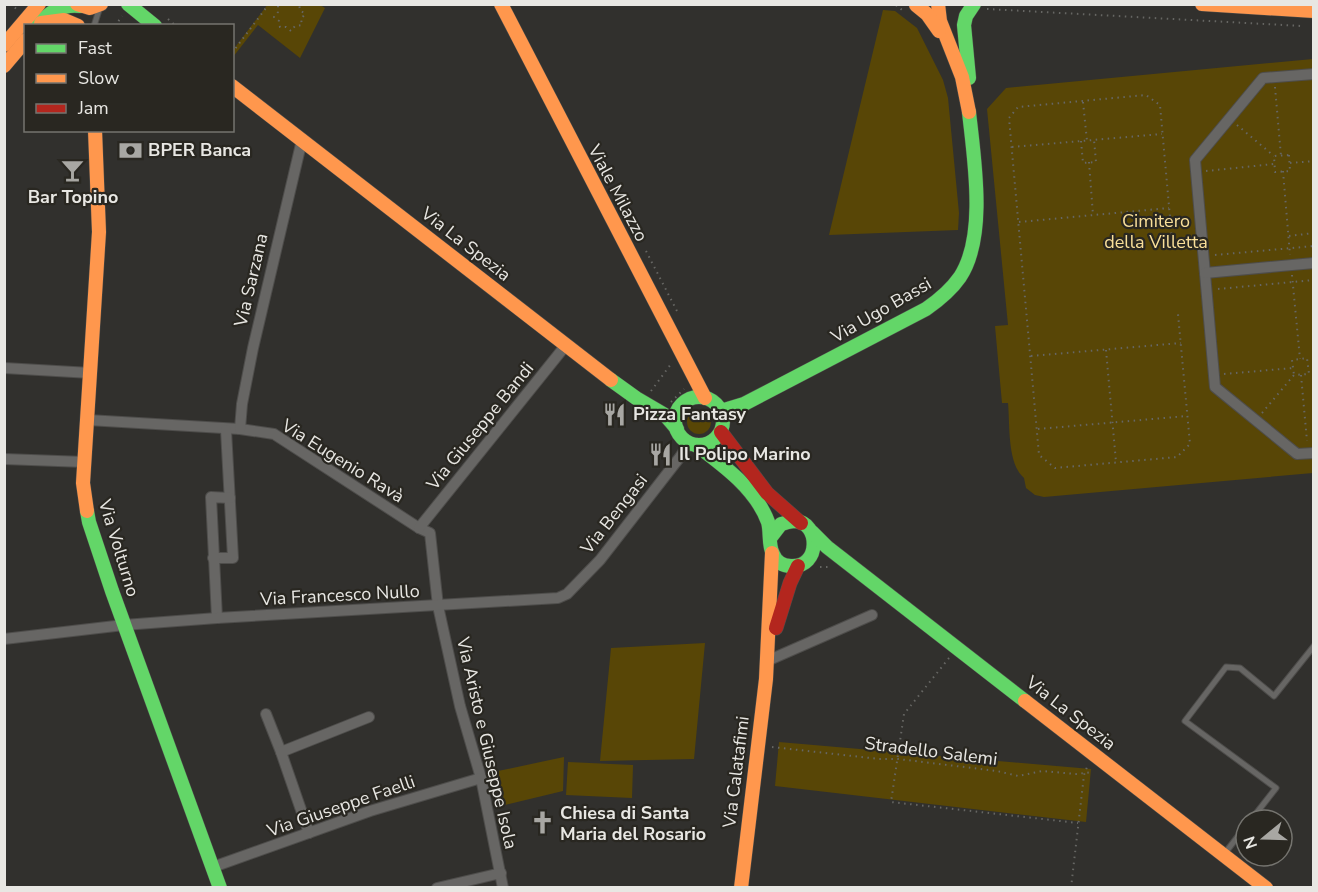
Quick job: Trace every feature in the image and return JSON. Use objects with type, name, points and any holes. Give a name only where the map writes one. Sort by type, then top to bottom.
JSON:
[{"type":"street","points":[[4,45],[39,4]]},
{"type":"street","points":[[128,4],[153,24]]},
{"type":"street","name":"Viale Milazzo","points":[[501,4],[705,398]]},
{"type":"street","points":[[915,5],[923,7],[936,4]]},
{"type":"street","name":"Via Ugo Bassi","points":[[721,411],[744,404],[920,312],[941,298],[958,279],[973,251],[977,206],[967,100],[960,69],[945,38],[936,4]]},
{"type":"street","points":[[1202,4],[1314,11]]},
{"type":"street","points":[[79,5],[80,24]]},
{"type":"street","points":[[38,24],[58,8],[79,5],[90,8],[101,5]]},
{"type":"street","name":"Via Ugo Bassi","points":[[915,5],[927,14],[945,38]]},
{"type":"street","points":[[4,39],[21,6]]},
{"type":"street","points":[[967,100],[969,83],[964,25],[966,16],[978,7]]},
{"type":"street","points":[[39,24],[45,21],[60,20],[76,24]]},
{"type":"street","points":[[4,66],[24,42]]},
{"type":"street","points":[[1311,453],[1297,454],[1215,387],[1195,160],[1263,78],[1314,74]]},
{"type":"street","name":"Via La Spezia","points":[[234,88],[636,398],[664,413],[680,435],[729,471],[752,496],[763,515],[771,537],[772,553]]},
{"type":"street","name":"Via Volturno","points":[[95,132],[99,225],[83,483],[89,522],[124,626],[220,888]]},
{"type":"street","name":"Via Sarzana","points":[[240,429],[242,404],[253,348],[302,140]]},
{"type":"street","points":[[1205,273],[1314,263]]},
{"type":"street","name":"Via Giuseppe Bandi","points":[[419,528],[566,345]]},
{"type":"street","points":[[4,368],[91,373]]},
{"type":"street","points":[[677,429],[675,422],[679,408],[690,399],[705,398],[717,405],[723,418],[721,432],[710,442],[692,444]]},
{"type":"street","name":"Via Eugenio Ravà","points":[[88,420],[226,430],[240,429],[274,434],[430,533],[438,606]]},
{"type":"street","points":[[213,558],[233,558],[226,430]]},
{"type":"street","name":"Via La Spezia","points":[[721,432],[782,510],[820,542],[847,560],[854,568],[1266,888]]},
{"type":"street","name":"Via Bengasi","points":[[558,598],[567,594],[600,560],[692,444]]},
{"type":"street","points":[[4,459],[85,462]]},
{"type":"street","points":[[217,618],[211,497],[230,498]]},
{"type":"street","points":[[771,537],[781,525],[791,521],[806,528],[815,541],[814,550],[805,566],[783,564],[772,553]]},
{"type":"street","name":"Via Calatafimi","points":[[741,888],[767,661],[772,594],[772,553]]},
{"type":"street","name":"Via La Spezia","points":[[805,566],[819,559],[854,568]]},
{"type":"street","name":"Via Calatafimi","points":[[767,661],[789,583],[805,566]]},
{"type":"street","name":"Via Francesco Nullo","points":[[4,639],[217,618],[558,598]]},
{"type":"street","name":"Via Aristo e Giuseppe Isola","points":[[438,606],[460,706],[481,778],[504,888]]},
{"type":"street","points":[[767,661],[872,615]]},
{"type":"street","points":[[266,714],[309,833]]},
{"type":"street","points":[[281,753],[369,717]]},
{"type":"street","name":"Via Giuseppe Faelli","points":[[213,867],[370,811],[481,778]]},
{"type":"street","points":[[437,888],[501,873]]},
{"type":"lane","points":[[95,24],[101,5]]},
{"type":"lane","points":[[1260,808],[1276,788],[1185,721],[1226,667],[1240,668],[1274,696],[1314,646]]},
{"type":"lane","points":[[1224,854],[1234,841]]},
{"type":"path","points":[[17,4],[21,6]]},
{"type":"path","points":[[234,50],[269,4]]},
{"type":"path","points":[[284,4],[277,5],[278,12],[274,17],[279,21],[280,27],[286,27],[291,31],[295,26],[302,25],[301,19],[305,14],[300,10],[299,4]]},
{"type":"path","points":[[978,7],[1302,26]]},
{"type":"path","points":[[1274,78],[1281,156]]},
{"type":"path","points":[[1172,240],[1160,105],[1146,95],[1018,107],[1009,118],[1039,455],[1055,468],[1177,457],[1190,444],[1178,314]]},
{"type":"path","points":[[1083,101],[1087,141]]},
{"type":"path","points":[[1229,118],[1274,156],[1289,155],[1290,171],[1275,172],[1274,156]]},
{"type":"path","points":[[1011,147],[1162,134]]},
{"type":"path","points":[[1081,141],[1083,163],[1096,162],[1094,140]]},
{"type":"path","points":[[1290,163],[1314,161]]},
{"type":"path","points":[[1089,162],[1093,215]]},
{"type":"path","points":[[1196,172],[1274,164]]},
{"type":"path","points":[[1018,222],[1169,208]]},
{"type":"path","points":[[1289,236],[1314,233]]},
{"type":"path","points":[[1203,257],[1314,246]]},
{"type":"path","points":[[645,248],[681,320]]},
{"type":"path","points":[[1206,290],[1314,280]]},
{"type":"path","points":[[1030,356],[1181,344]]},
{"type":"path","points":[[1106,350],[1116,462]]},
{"type":"path","points":[[1256,421],[1294,375],[1292,360],[1307,358],[1309,374],[1294,375]]},
{"type":"path","points":[[1308,366],[1314,366]]},
{"type":"path","points":[[1214,375],[1293,368]]},
{"type":"path","points":[[1301,375],[1311,453]]},
{"type":"path","points":[[1037,429],[1187,416]]},
{"type":"path","points":[[805,566],[830,567],[833,561]]},
{"type":"path","points":[[957,648],[904,714],[891,802],[1078,823]]},
{"type":"path","name":"Stradello Salemi","points":[[757,745],[879,759],[898,759],[997,771],[1018,776],[1042,771],[1084,775],[1094,772],[1099,776]]},
{"type":"path","points":[[1071,888],[1085,769],[1098,757]]},
{"type":"green space","points":[[268,4],[320,5],[325,8],[300,58],[258,25],[234,56],[234,49]]},
{"type":"green space","points":[[883,10],[895,11],[917,28],[943,80],[948,98],[959,213],[958,230],[829,235]]},
{"type":"green space","name":"Cimitero della Villetta","points":[[1313,59],[1313,473],[1044,497],[1035,495],[1026,488],[1024,478],[1015,463],[1010,443],[1008,403],[1002,403],[995,326],[1008,325],[987,109],[1006,88]]},
{"type":"green space","points":[[699,410],[708,413],[711,422],[708,431],[699,434],[690,431],[687,422],[690,413]]},
{"type":"green space","points":[[705,643],[694,759],[600,761],[611,648]]},
{"type":"green space","points":[[779,742],[1091,769],[1086,822],[775,786]]},
{"type":"green space","points":[[564,757],[563,791],[505,805],[498,771]]},
{"type":"green space","points":[[568,762],[633,765],[632,798],[566,795]]},
{"type":"traffic: fast","points":[[128,4],[153,24]]},
{"type":"traffic: fast","points":[[969,78],[964,25],[966,16],[974,4]]},
{"type":"traffic: fast","points":[[39,24],[56,10],[67,6],[80,6]]},
{"type":"traffic: fast","points":[[721,411],[744,404],[926,309],[956,282],[968,260],[974,241],[976,219],[975,174],[969,112]]},
{"type":"traffic: fast","points":[[611,380],[665,415],[677,429]]},
{"type":"traffic: fast","points":[[699,397],[716,404],[723,421],[716,438],[699,445],[682,438],[675,421],[682,404],[699,397]]},
{"type":"traffic: fast","points":[[696,445],[738,479],[763,510],[768,522],[771,550],[778,561],[788,566],[801,565],[812,553],[813,536],[803,523],[795,521],[781,524],[771,537]]},
{"type":"traffic: fast","points":[[87,511],[112,591],[220,888]]},
{"type":"traffic: fast","points":[[812,532],[827,547],[1025,701]]},
{"type":"traffic: slow","points":[[4,45],[39,4]]},
{"type":"traffic: slow","points":[[77,4],[90,8],[101,4]]},
{"type":"traffic: slow","points":[[501,4],[705,398]]},
{"type":"traffic: slow","points":[[938,4],[940,21],[962,77],[969,112]]},
{"type":"traffic: slow","points":[[1202,4],[1314,11]]},
{"type":"traffic: slow","points":[[916,5],[927,14],[939,31]]},
{"type":"traffic: slow","points":[[41,23],[64,20],[73,24]]},
{"type":"traffic: slow","points":[[4,66],[24,42]]},
{"type":"traffic: slow","points":[[234,88],[611,380]]},
{"type":"traffic: slow","points":[[87,511],[83,483],[99,232],[95,132]]},
{"type":"traffic: slow","points":[[741,888],[766,679],[772,553]]},
{"type":"traffic: slow","points":[[1025,701],[1266,888]]},
{"type":"traffic: jam","points":[[721,432],[767,493],[801,523]]},
{"type":"traffic: jam","points":[[776,628],[790,583],[798,566]]},
{"type":"place","name":"BPER Banca","points":[[130,150]]},
{"type":"place","name":"Bar Topino","points":[[73,171]]},
{"type":"place","name":"Pizza Fantasy","points":[[615,414]]},
{"type":"place","name":"Il Polipo Marino","points":[[661,454]]},
{"type":"place","name":"Chiesa di Santa Maria del Rosario","points":[[542,823]]}]
